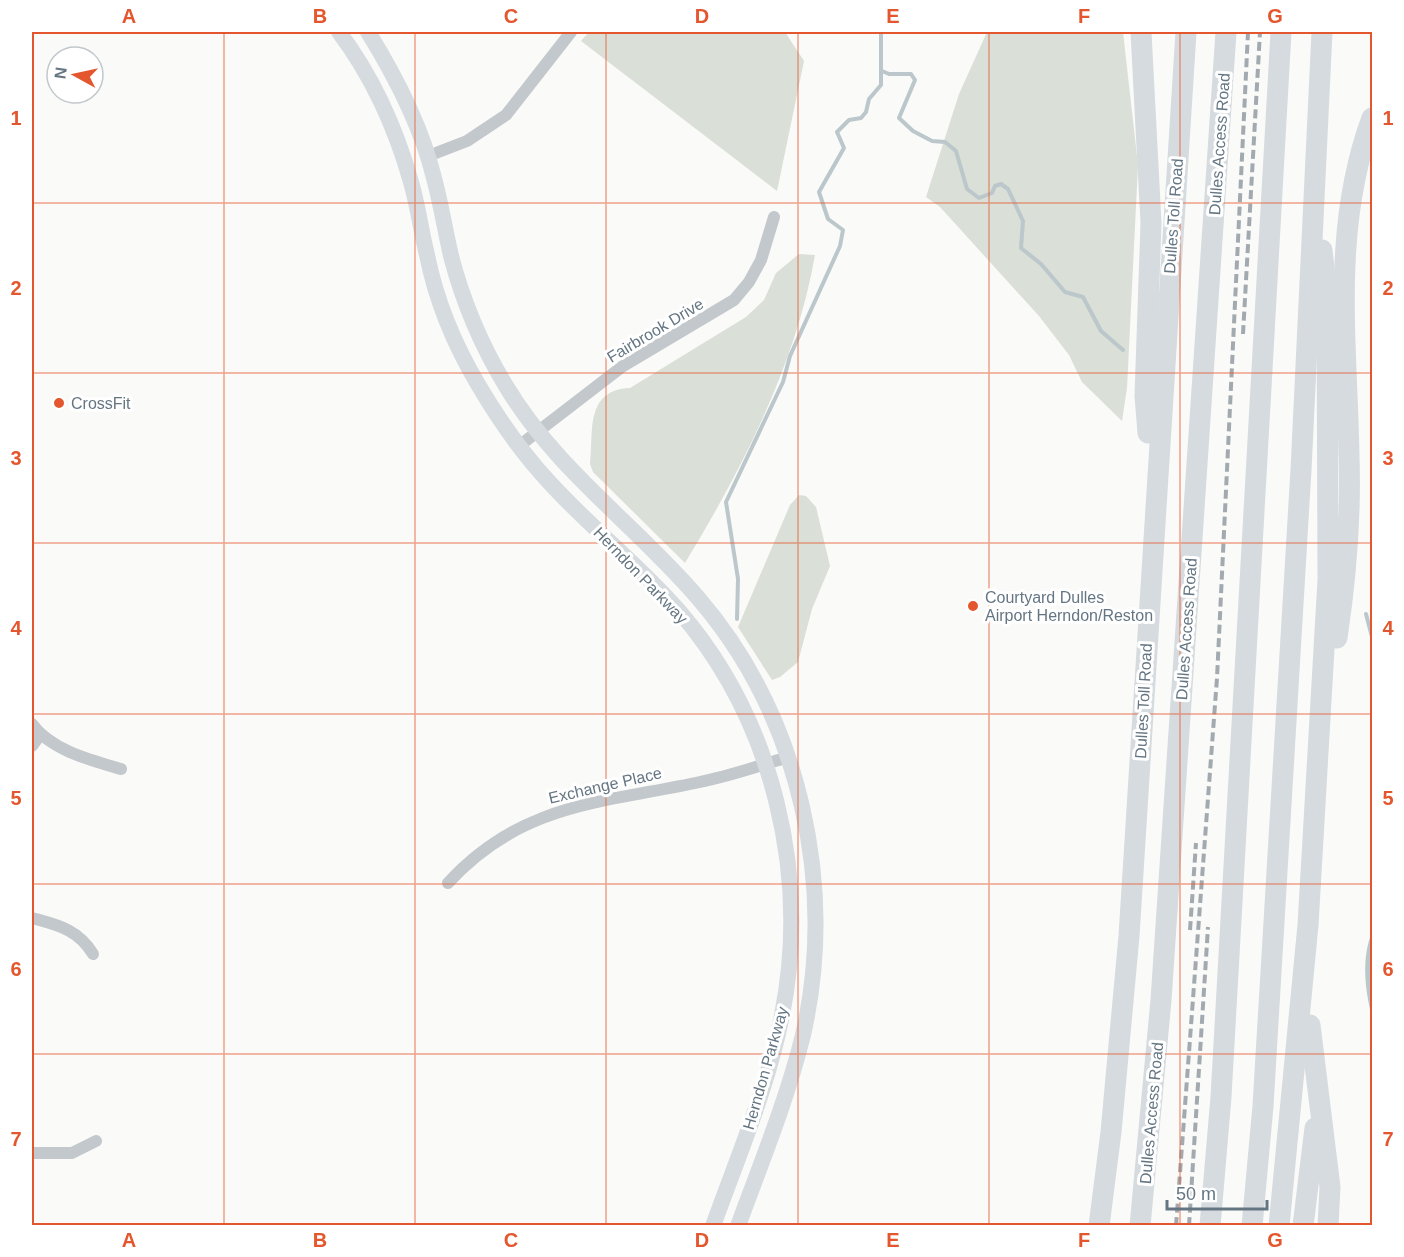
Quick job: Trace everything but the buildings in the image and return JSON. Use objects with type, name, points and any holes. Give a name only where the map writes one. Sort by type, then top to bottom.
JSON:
[{"type":"highway","points":[[1141,32],[1151,223],[1145,396],[1155,497]]},
{"type":"highway","name":"Dulles Toll Road","points":[[1099,1226],[1125,986],[1186,32]]},
{"type":"highway","name":"Dulles Access Road","points":[[1140,1226],[1161,1000],[1226,32]]},
{"type":"highway","points":[[1210,1226],[1221,1097],[1281,32]]},
{"type":"highway","points":[[1252,1226],[1263,1106],[1301,470],[1322,32]]},
{"type":"highway","points":[[1319,745],[1338,637],[1348,540],[1349,455],[1343,300],[1345,236],[1355,178],[1372,118]]},
{"type":"highway","points":[[1279,1226],[1308,925],[1328,580],[1327,296],[1314,175]]},
{"type":"highway","points":[[1308,925],[1310,1028],[1330,1187],[1329,1224]]},
{"type":"highway","points":[[1303,1226],[1318,1102]]},
{"type":"main road","name":"Herndon Parkway","points":[[339,32],[366,75],[396,138],[412,184],[427,256],[447,321],[477,383],[519,446],[554,488],[641,572],[694,630],[734,691],[766,764],[779,811],[787,855],[791,907],[788,974],[782,1016],[770,1062],[718,1224]]},
{"type":"main road","name":"Herndon Parkway","points":[[368,32],[402,92],[428,156],[451,254],[472,320],[506,387],[537,432],[589,489],[669,566],[715,619],[755,681],[788,757],[805,819],[812,864],[815,933],[813,972],[803,1033],[793,1072],[738,1226]]},
{"type":"street","points":[[428,156],[467,141],[506,115],[571,32]]},
{"type":"street","name":"Fairbrook Drive","points":[[519,446],[622,366],[734,300],[749,282],[761,260],[774,217]]},
{"type":"street","points":[[32,724],[40,735],[55,744],[121,769]]},
{"type":"street","points":[[32,746],[40,735]]},
{"type":"street","name":"Exchange Place","points":[[448,883],[468,861],[501,837],[549,814],[574,806],[701,782],[788,757]]},
{"type":"street","points":[[32,918],[66,927],[77,934],[93,954]]},
{"type":"street","points":[[32,1153],[72,1153],[96,1141]]},
{"type":"shaded area","points":[[589,32],[785,32],[804,61],[777,191],[581,41]]},
{"type":"shaded area","points":[[987,32],[1123,32],[1138,165],[1127,388],[1122,421],[1082,382],[1069,355],[1039,316],[940,207],[926,197],[959,94]]},
{"type":"shaded area","points":[[799,254],[815,255],[795,336],[781,376],[727,491],[685,563],[593,472],[590,464],[594,415],[605,396],[630,388],[746,317],[764,300],[776,273]]},
{"type":"shaded area","points":[[799,495],[806,496],[816,507],[830,566],[812,609],[798,662],[780,677],[772,680],[738,627],[790,505]]},
{"type":"shaded area","points":[[1372,932],[1372,1018],[1365,964]]},
{"type":"waterway","points":[[737,619],[738,579],[726,502],[783,382],[790,356],[840,246],[843,230],[828,219],[819,192],[844,148],[837,132],[849,120],[861,118],[866,112],[869,99],[881,85],[881,32]]},
{"type":"waterway","points":[[882,71],[889,74],[911,74],[915,80],[899,118],[913,131],[932,141],[945,142],[956,151],[967,189],[979,198],[992,193],[995,186],[1001,184],[1008,189],[1023,221],[1021,248],[1041,264],[1065,292],[1083,297],[1101,331],[1123,350]]},
{"type":"waterway","points":[[1366,614],[1372,637]]},
{"type":"railway","points":[[1176,1226],[1217,678],[1248,32]]},
{"type":"railway","points":[[1243,334],[1260,32]]},
{"type":"railway","points":[[1190,930],[1196,843]]},
{"type":"railway","points":[[1189,1226],[1208,927]]},
{"type":"place","name":"CrossFit","points":[[59,403]]},
{"type":"place","name":"Courtyard Dulles Airport Herndon/Reston","points":[[973,606]]}]
